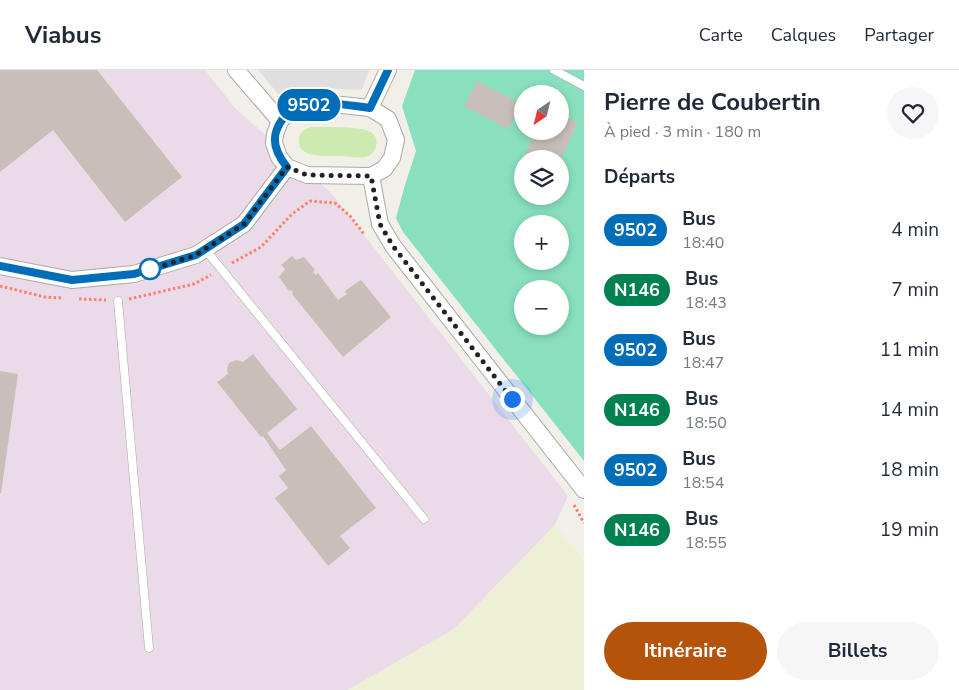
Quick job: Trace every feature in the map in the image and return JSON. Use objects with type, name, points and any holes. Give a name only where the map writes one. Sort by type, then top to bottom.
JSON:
[{"type":"street","points":[[236,70],[280,120]]},
{"type":"street","points":[[370,108],[388,70]]},
{"type":"street","points":[[323,103],[370,108],[388,119],[396,140],[392,158],[384,169],[371,176],[307,175],[287,167],[279,157],[274,143],[275,134],[280,120],[288,112],[302,105],[323,103]]},
{"type":"street","points":[[0,266],[72,280],[134,274],[196,255],[244,224],[287,167]]},
{"type":"street","points":[[371,176],[380,224],[393,246],[577,495]]},
{"type":"lane","points":[[554,70],[584,86]]},
{"type":"lane","points":[[205,249],[424,519]]},
{"type":"lane","points":[[118,301],[149,648]]},
{"type":"path","points":[[72,298],[118,301],[194,284],[260,247],[292,214],[310,201],[335,203],[350,216],[366,238]]},
{"type":"path","points":[[0,286],[45,297],[63,298]]},
{"type":"path","points":[[577,495],[584,523]]},
{"type":"shaded area","points":[[0,70],[205,70],[235,108],[333,195],[568,496],[555,525],[454,629],[348,690],[0,690]]},
{"type":"shaded area","points":[[258,70],[369,70],[362,90],[317,88],[281,97]]},
{"type":"green space","points":[[415,70],[584,70],[584,461],[403,232],[396,218],[416,151],[402,106]]},
{"type":"green space","points":[[311,127],[364,129],[373,133],[377,144],[373,152],[366,157],[308,154],[299,145],[299,137],[301,133]]},
{"type":"green space","points":[[555,525],[584,561],[584,690],[348,690],[454,629]]},
{"type":"building","points":[[0,70],[97,70],[182,177],[125,222],[53,130],[0,172]]},
{"type":"building","points":[[477,81],[514,100],[514,117],[508,129],[464,106]]},
{"type":"building","points":[[569,118],[578,123],[565,150],[527,150],[532,140],[569,140]]},
{"type":"building","points":[[292,256],[296,260],[304,257],[315,270],[313,272],[316,275],[318,273],[338,300],[347,294],[346,290],[361,280],[391,317],[343,357],[279,277],[285,269],[281,265]]},
{"type":"building","points":[[253,354],[297,409],[267,433],[280,450],[311,426],[376,508],[340,536],[350,548],[328,566],[275,498],[288,488],[279,476],[286,470],[263,436],[261,437],[217,382],[228,374],[229,363],[236,360],[243,362]]},
{"type":"building","points":[[0,371],[18,374],[1,493],[0,493]]},
{"type":"bus line","name":"9502","points":[[0,266],[72,280],[134,274],[196,255],[244,224],[287,167],[279,157],[274,143],[280,120],[288,112],[302,105],[323,103],[370,108],[388,70]]},
{"type":"route","points":[[150,269],[196,255],[244,224],[287,167],[307,175],[371,176],[380,224],[393,246],[512,399]]}]
